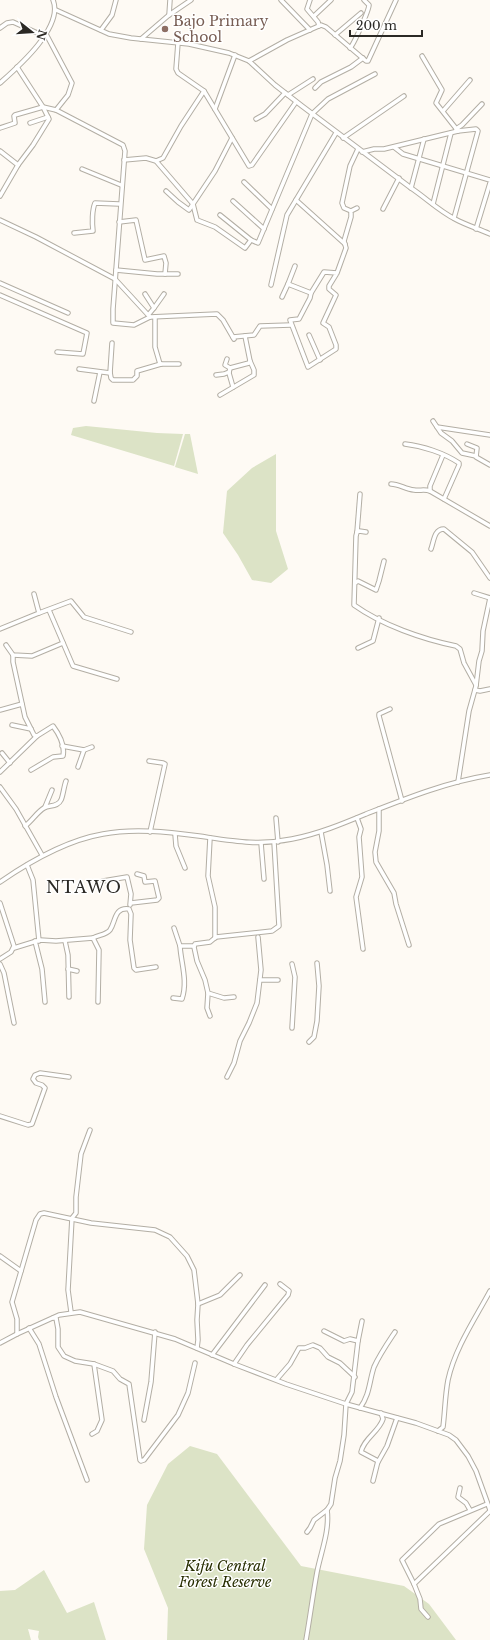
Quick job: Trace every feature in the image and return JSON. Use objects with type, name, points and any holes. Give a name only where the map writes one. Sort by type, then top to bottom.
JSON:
[{"type":"street","points":[[0,83],[17,67],[45,35],[54,18],[56,10],[53,0]]},
{"type":"street","points":[[101,30],[112,15],[116,0]]},
{"type":"street","points":[[169,15],[170,0]]},
{"type":"street","points":[[141,39],[169,15],[191,0]]},
{"type":"street","points":[[281,0],[310,30]]},
{"type":"street","points":[[310,0],[307,9],[314,16],[319,26]]},
{"type":"street","points":[[314,16],[331,0]]},
{"type":"street","points":[[350,48],[356,40],[362,22],[369,9],[369,5],[364,0]]},
{"type":"street","points":[[249,61],[287,40],[323,25],[367,61],[396,0]]},
{"type":"street","points":[[56,10],[101,30],[120,36],[178,42],[210,48],[235,55],[249,61],[296,102],[342,138],[425,197],[432,204],[454,218],[490,234]]},
{"type":"street","points":[[335,35],[361,14]]},
{"type":"street","points":[[0,28],[7,23],[13,22],[45,35],[72,83],[68,95],[56,110]]},
{"type":"street","points":[[178,42],[176,70],[204,91],[248,165],[251,166],[296,102]]},
{"type":"street","points":[[215,109],[235,55]]},
{"type":"street","points":[[422,56],[441,88],[442,92],[436,101],[457,130]]},
{"type":"street","points":[[315,88],[321,82],[351,67],[363,58]]},
{"type":"street","points":[[0,196],[18,165],[48,123],[48,117],[17,67]]},
{"type":"street","points":[[220,215],[251,240],[258,243],[312,114],[328,99],[375,74]]},
{"type":"street","points":[[256,119],[265,114],[287,94],[313,79]]},
{"type":"street","points":[[443,111],[470,80]]},
{"type":"street","points":[[124,160],[146,158],[156,160],[163,158],[177,132],[204,91]]},
{"type":"street","points":[[342,138],[404,96]]},
{"type":"street","points":[[362,152],[374,149],[384,149],[451,133],[457,130],[482,104]]},
{"type":"street","points":[[0,128],[15,123],[15,115],[42,107],[56,110],[123,145],[125,149],[121,184],[113,323],[134,326],[151,316],[217,314],[220,315],[234,338],[254,335],[260,326],[291,325]]},
{"type":"street","points":[[30,123],[48,117]]},
{"type":"street","points":[[454,218],[478,130],[476,128],[457,130]]},
{"type":"street","points":[[271,285],[287,215],[336,133]]},
{"type":"street","points":[[432,204],[451,133]]},
{"type":"street","points":[[166,191],[188,210],[215,171],[232,138]]},
{"type":"street","points":[[411,188],[420,160],[424,139]]},
{"type":"street","points":[[394,146],[400,153],[490,180]]},
{"type":"street","points":[[357,208],[351,211],[344,208],[342,203],[350,166],[358,149]]},
{"type":"street","points":[[0,152],[18,165]]},
{"type":"street","points":[[156,160],[193,204],[196,220],[215,227],[245,248],[251,240]]},
{"type":"street","points":[[82,169],[121,184]]},
{"type":"street","points":[[383,209],[399,178]]},
{"type":"street","points":[[244,182],[272,209]]},
{"type":"street","points":[[476,229],[490,183]]},
{"type":"street","points":[[296,200],[345,245]]},
{"type":"street","points":[[233,201],[264,230]]},
{"type":"street","points":[[74,233],[93,231],[93,206],[95,203],[120,204]]},
{"type":"street","points":[[337,273],[324,272],[311,292],[310,298],[299,319],[290,320],[308,367],[337,347],[329,327],[323,323],[336,295],[329,289],[329,286],[337,273],[346,248],[345,238],[352,217],[351,211]]},
{"type":"street","points":[[0,220],[36,237],[115,279],[151,316]]},
{"type":"street","points":[[119,222],[136,220],[145,260],[164,256],[166,263],[165,274]]},
{"type":"street","points":[[282,297],[295,266]]},
{"type":"street","points":[[116,270],[178,274]]},
{"type":"street","points":[[0,283],[68,313]]},
{"type":"street","points":[[288,284],[311,292]]},
{"type":"street","points":[[145,294],[154,308]]},
{"type":"street","points":[[161,364],[155,347],[151,316],[154,308],[164,294]]},
{"type":"street","points":[[0,296],[87,333],[83,354],[57,352]]},
{"type":"street","points":[[309,335],[320,360]]},
{"type":"street","points":[[220,395],[254,375],[254,370],[250,361],[244,336]]},
{"type":"street","points":[[112,343],[110,372],[113,380],[132,380],[138,376],[138,371],[161,364],[178,364]]},
{"type":"street","points":[[227,359],[225,365],[230,370],[233,388]]},
{"type":"street","points":[[216,375],[224,374],[230,370],[245,365],[250,361]]},
{"type":"street","points":[[79,369],[110,372]]},
{"type":"street","points":[[94,401],[100,372]]},
{"type":"street","points":[[433,421],[436,427],[452,441],[462,453],[476,456],[490,465]]},
{"type":"street","points":[[436,427],[490,435]]},
{"type":"street","points":[[405,444],[431,450],[457,461],[459,465],[444,499]]},
{"type":"street","points":[[467,444],[477,448],[476,456]]},
{"type":"street","points":[[430,490],[430,486],[443,455]]},
{"type":"street","points":[[391,484],[398,484],[402,487],[415,490],[430,490],[490,526]]},
{"type":"street","points":[[360,494],[354,604],[379,618],[420,636],[456,646],[460,649],[464,663],[476,685]]},
{"type":"street","points":[[431,549],[435,533],[441,529],[444,529],[472,552],[490,578]]},
{"type":"street","points":[[357,532],[359,530],[366,532]]},
{"type":"street","points":[[355,583],[358,582],[373,589],[377,588],[384,561]]},
{"type":"street","points":[[458,782],[463,744],[476,685],[482,649],[483,632],[490,598],[474,593]]},
{"type":"street","points":[[34,594],[40,613]]},
{"type":"street","points":[[0,628],[71,602],[84,617],[131,632]]},
{"type":"street","points":[[49,610],[73,666],[117,679]]},
{"type":"street","points":[[358,648],[373,640],[379,618]]},
{"type":"street","points":[[13,655],[32,656],[63,643]]},
{"type":"street","points":[[6,645],[13,655],[13,662],[25,717],[34,735],[37,736]]},
{"type":"street","points":[[475,690],[481,691],[490,688]]},
{"type":"street","points":[[0,710],[22,704]]},
{"type":"street","points":[[390,709],[379,714],[379,716],[402,801]]},
{"type":"street","points":[[12,725],[31,728]]},
{"type":"street","points":[[0,772],[37,736],[53,726],[61,740],[63,756],[53,758],[31,770]]},
{"type":"street","points":[[62,746],[84,750],[92,747]]},
{"type":"street","points":[[78,767],[84,750]]},
{"type":"street","points":[[2,753],[10,763]]},
{"type":"street","points":[[149,762],[164,764],[150,832]]},
{"type":"street","points":[[0,882],[42,855],[93,836],[104,834],[150,832],[261,843],[276,842],[321,832],[379,809],[458,782],[490,776]]},
{"type":"street","points":[[45,807],[56,805],[62,799],[62,789],[66,781]]},
{"type":"street","points":[[0,787],[16,809],[42,855]]},
{"type":"street","points":[[25,826],[45,807],[52,790]]},
{"type":"street","points":[[379,809],[375,852],[376,862],[396,897],[396,904],[409,945]]},
{"type":"street","points":[[180,946],[194,946],[196,944],[210,942],[215,938],[243,933],[267,932],[276,930],[279,926],[276,818]]},
{"type":"street","points":[[357,818],[361,829],[359,838],[362,877],[356,897],[363,949]]},
{"type":"street","points":[[321,832],[330,891]]},
{"type":"street","points":[[175,834],[176,846],[185,868]]},
{"type":"street","points":[[210,838],[208,876],[215,907],[215,938]]},
{"type":"street","points":[[261,843],[264,879]]},
{"type":"street","points":[[27,865],[33,884],[37,941],[42,969],[45,1002]]},
{"type":"street","points":[[131,903],[157,900],[159,898],[155,881],[145,882],[144,876],[137,874]]},
{"type":"street","points":[[0,877],[4,880]]},
{"type":"street","points":[[103,881],[127,877],[130,887],[130,940],[134,968],[136,970],[156,967]]},
{"type":"street","points":[[0,904],[14,948]]},
{"type":"street","points":[[0,959],[14,948],[37,941],[65,941],[93,938],[105,934],[110,929],[118,912],[129,909]]},
{"type":"street","points":[[173,998],[182,999],[185,979],[180,946],[174,928]]},
{"type":"street","points":[[228,1077],[234,1063],[240,1041],[257,1003],[261,970],[258,937]]},
{"type":"street","points":[[93,938],[99,950],[98,1002]]},
{"type":"street","points":[[65,941],[68,955],[69,997]]},
{"type":"street","points":[[194,946],[194,951],[203,973],[208,993],[207,1008],[210,1016]]},
{"type":"street","points":[[309,1042],[314,1037],[317,1021],[319,986],[317,963]]},
{"type":"street","points":[[0,964],[4,973],[14,1023]]},
{"type":"street","points":[[292,964],[295,977],[292,1028]]},
{"type":"street","points":[[68,969],[76,971]]},
{"type":"street","points":[[260,980],[278,980]]},
{"type":"street","points":[[208,993],[224,998],[234,997]]},
{"type":"street","points":[[0,1116],[28,1125],[32,1124],[45,1088],[33,1079],[35,1075],[40,1073],[69,1077]]},
{"type":"street","points":[[71,1312],[68,1290],[72,1218],[76,1213],[76,1198],[81,1154],[90,1130]]},
{"type":"street","points":[[17,1334],[17,1319],[12,1302],[38,1216],[44,1213],[91,1223],[155,1230],[170,1237],[191,1262],[194,1270],[198,1304],[197,1348]]},
{"type":"street","points":[[0,1256],[21,1271]]},
{"type":"street","points":[[198,1304],[220,1295],[240,1275]]},
{"type":"street","points":[[234,1364],[247,1345],[289,1293],[288,1290],[280,1284]]},
{"type":"street","points":[[212,1355],[265,1286]]},
{"type":"street","points":[[438,1431],[443,1427],[448,1382],[451,1371],[472,1322],[490,1291]]},
{"type":"street","points":[[0,1343],[52,1318],[71,1312],[80,1312],[112,1322],[155,1332],[234,1364],[277,1379],[286,1384],[453,1437],[464,1451],[476,1471],[490,1510],[414,1584]]},
{"type":"street","points":[[52,1318],[56,1318],[58,1344],[61,1353],[64,1356],[113,1371],[120,1379],[129,1384],[141,1461],[144,1460],[178,1415],[188,1392],[194,1363]]},
{"type":"street","points":[[307,1532],[309,1531],[314,1520],[331,1504],[335,1478],[340,1462],[344,1435],[346,1404],[352,1392],[362,1321]]},
{"type":"street","points":[[29,1328],[39,1344],[58,1404],[87,1480]]},
{"type":"street","points":[[324,1331],[344,1341],[350,1339],[358,1341]]},
{"type":"street","points":[[144,1420],[151,1382],[155,1332]]},
{"type":"street","points":[[360,1408],[367,1399],[374,1368],[381,1350],[395,1332]]},
{"type":"street","points":[[277,1379],[290,1364],[299,1348],[305,1348],[313,1345],[320,1348],[328,1358],[340,1363],[354,1377]]},
{"type":"street","points":[[92,1434],[97,1430],[102,1420],[94,1364]]},
{"type":"street","points":[[378,1462],[377,1460],[362,1454],[361,1452],[363,1444],[382,1423],[383,1418],[381,1413]]},
{"type":"street","points":[[373,1481],[378,1462],[387,1446],[397,1418]]},
{"type":"street","points":[[460,1488],[458,1496],[466,1503],[470,1510]]},
{"type":"street","points":[[428,1617],[421,1609],[420,1599],[402,1560],[439,1524],[487,1504]]},
{"type":"street","points":[[306,1640],[317,1573],[327,1527],[328,1519],[326,1510]]},
{"type":"green space","points":[[86,426],[183,434],[174,466],[71,435],[73,428]]},
{"type":"green space","points":[[185,434],[190,434],[198,474],[175,467]]},
{"type":"green space","points":[[276,454],[276,531],[288,569],[271,583],[252,580],[238,555],[223,533],[227,491],[252,468]]},
{"type":"green space","name":"Kifu Central Forest Reserve","points":[[190,1446],[217,1454],[301,1566],[404,1586],[429,1604],[456,1640],[167,1640],[168,1608],[144,1549],[147,1505],[168,1464]]},
{"type":"green space","points":[[44,1570],[67,1613],[94,1602],[106,1640],[39,1640],[39,1631],[28,1629],[31,1640],[0,1640],[0,1591],[15,1590]]},
{"type":"place","name":"Bajo Primary School","points":[[165,29]]},
{"type":"district","name":"NTAWO","points":[[84,887]]}]
